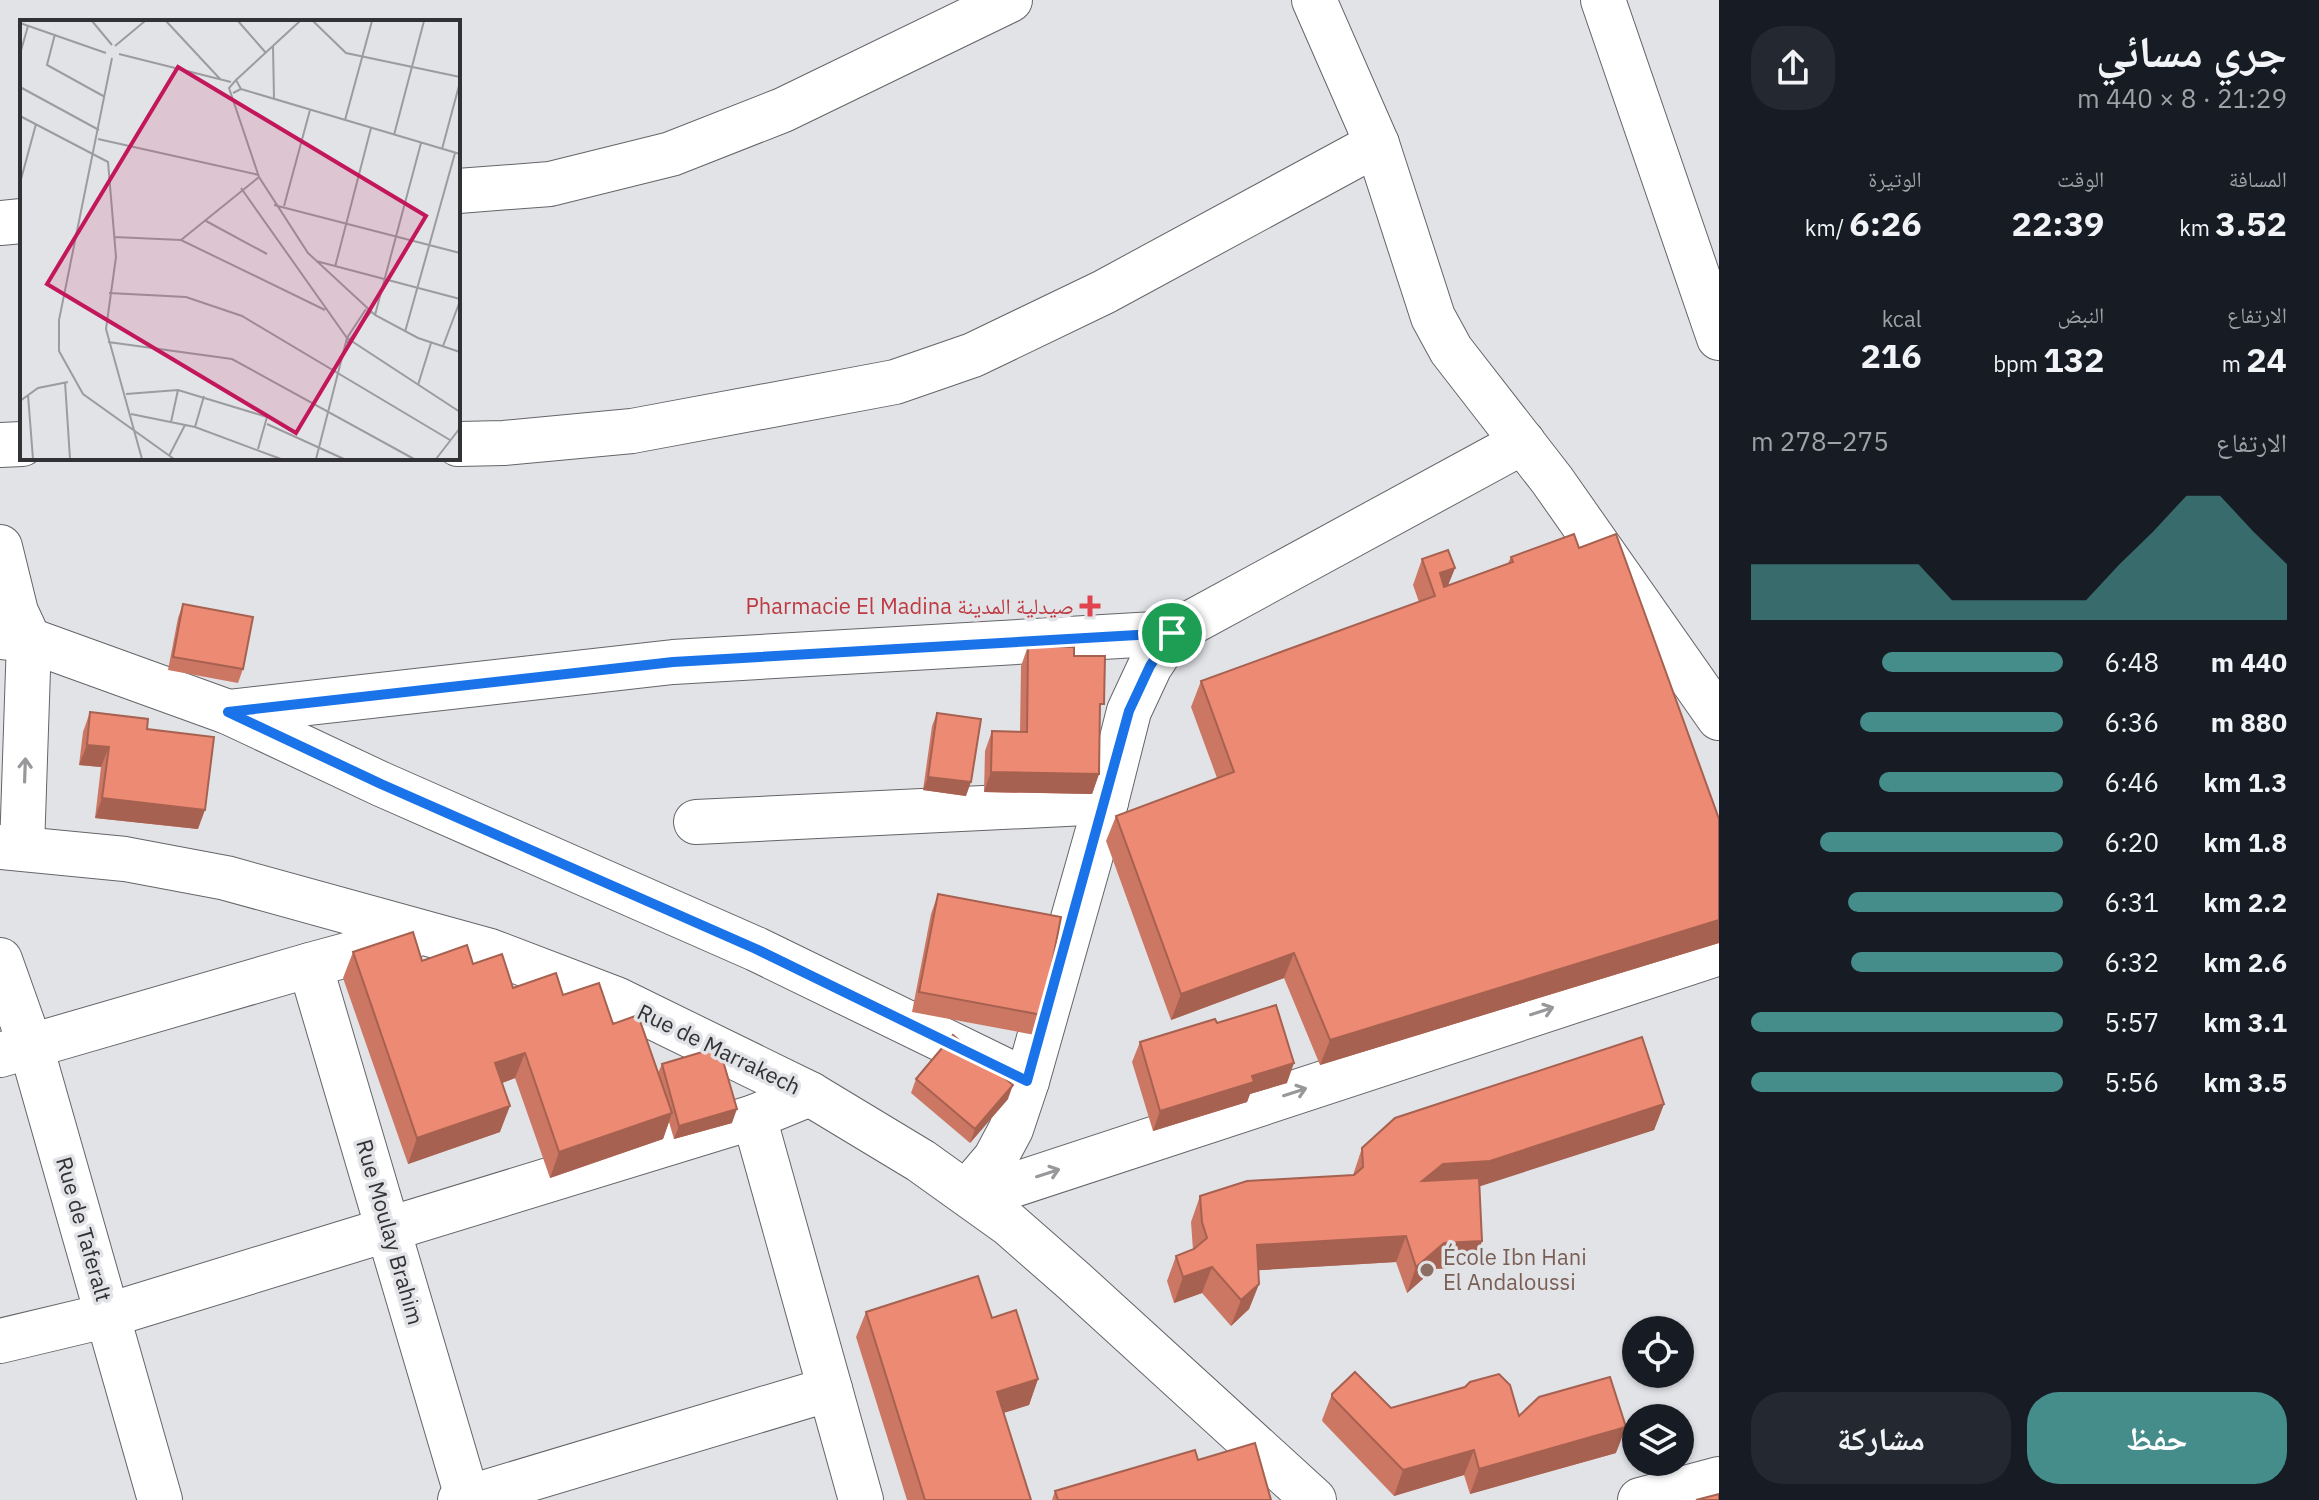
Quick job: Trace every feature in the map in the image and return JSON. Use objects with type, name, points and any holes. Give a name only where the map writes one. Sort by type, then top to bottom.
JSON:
[{"type":"street","points":[[460,191],[550,184],[671,154],[783,110],[1010,0]]},
{"type":"street","points":[[1314,0],[1377,144],[1433,317],[1472,379],[1573,509],[1719,718]]},
{"type":"street","points":[[1603,0],[1719,338]]},
{"type":"street","points":[[460,444],[632,431],[895,382],[973,355],[1104,292],[1377,144]]},
{"type":"street","points":[[0,223],[20,221]]},
{"type":"street","points":[[228,712],[673,662],[1172,633],[1523,442]]},
{"type":"street","points":[[0,445],[20,444]]},
{"type":"street","points":[[0,547],[10,635],[11,847]]},
{"type":"street","points":[[971,1195],[1011,1129],[1106,802],[1129,711],[1150,666],[1172,633]]},
{"type":"street","points":[[10,635],[228,712],[381,784],[756,949],[1027,1081]]},
{"type":"street","points":[[696,822],[1106,802]]},
{"type":"street","name":"Rue de Marrakech","points":[[11,847],[125,859],[226,878],[490,951],[616,999],[810,1094],[885,1137],[971,1195],[1074,1281],[1314,1500]]},
{"type":"street","points":[[15,1051],[427,934]]},
{"type":"street","points":[[971,1195],[1719,953]]},
{"type":"street","name":"Rue de Taferalt","points":[[0,960],[15,1051],[109,1315],[160,1500]]},
{"type":"street","name":"Rue Moulay Brahim","points":[[310,965],[465,1499]]},
{"type":"street","points":[[0,1341],[109,1315],[754,1117],[810,1094]]},
{"type":"street","points":[[754,1117],[861,1500]]},
{"type":"street","points":[[465,1499],[830,1389]]},
{"type":"street","points":[[1640,1500],[1719,1479]]},
{"type":"building","points":[[1574,534],[1579,548],[1616,534],[1719,819],[1719,920],[1330,1040],[1294,953],[1181,994],[1116,816],[1234,772],[1201,681],[1435,596],[1422,559],[1448,550],[1455,568],[1440,573],[1444,587],[1513,562],[1511,557]]},
{"type":"building","points":[[183,604],[253,617],[243,669],[173,657]]},
{"type":"building","points":[[1028,646],[1074,647],[1074,656],[1105,656],[1104,704],[1100,704],[1099,774],[991,772],[992,731],[1027,732]]},
{"type":"building","points":[[90,712],[148,719],[147,729],[214,737],[205,810],[102,798],[109,747],[87,745]]},
{"type":"building","points":[[937,713],[981,719],[971,782],[928,777]]},
{"type":"building","points":[[938,894],[1061,917],[1042,1015],[919,992]]},
{"type":"building","points":[[413,932],[422,961],[467,945],[473,964],[502,954],[513,988],[556,973],[563,995],[599,983],[613,1024],[638,1015],[672,1113],[559,1152],[525,1053],[495,1063],[510,1106],[417,1138],[353,952]]},
{"type":"building","points":[[1276,1005],[1294,1063],[1252,1076],[1254,1082],[1160,1111],[1140,1042],[1215,1019],[1217,1023]]},
{"type":"building","points":[[953,1035],[1013,1085],[975,1129],[916,1079]]},
{"type":"building","points":[[1642,1037],[1664,1104],[1490,1161],[1443,1164],[1422,1181],[1479,1178],[1482,1241],[1444,1243],[1416,1267],[1406,1236],[1257,1245],[1259,1284],[1241,1300],[1212,1267],[1183,1277],[1176,1256],[1194,1249],[1207,1238],[1200,1196],[1247,1181],[1354,1175],[1363,1167],[1362,1148],[1395,1118]]},
{"type":"building","points":[[719,1047],[737,1109],[679,1126],[662,1064]]},
{"type":"building","points":[[978,1276],[992,1318],[1016,1310],[1038,1379],[997,1392],[1031,1500],[925,1500],[866,1312]]},
{"type":"building","points":[[1355,1372],[1391,1408],[1499,1374],[1510,1385],[1519,1416],[1539,1397],[1610,1377],[1622,1414],[1622,1428],[1479,1469],[1474,1450],[1403,1470],[1332,1394]]},
{"type":"building","points":[[1255,1443],[1271,1500],[1058,1500],[1055,1491],[1195,1450],[1198,1460]]},
{"type":"building","points":[[1719,1494],[1719,1500],[1696,1500]]},
{"type":"place","name":"Pharmacie El Madina صيدلية المدينة","points":[[1090,606]]},
{"type":"place","name":"École Ibn Hani El Andaloussi","points":[[1427,1270]]},
{"type":"route","points":[[1172,633],[1150,666],[1129,711],[1027,1081],[756,949],[381,784],[228,712],[673,662],[1172,633]]}]
